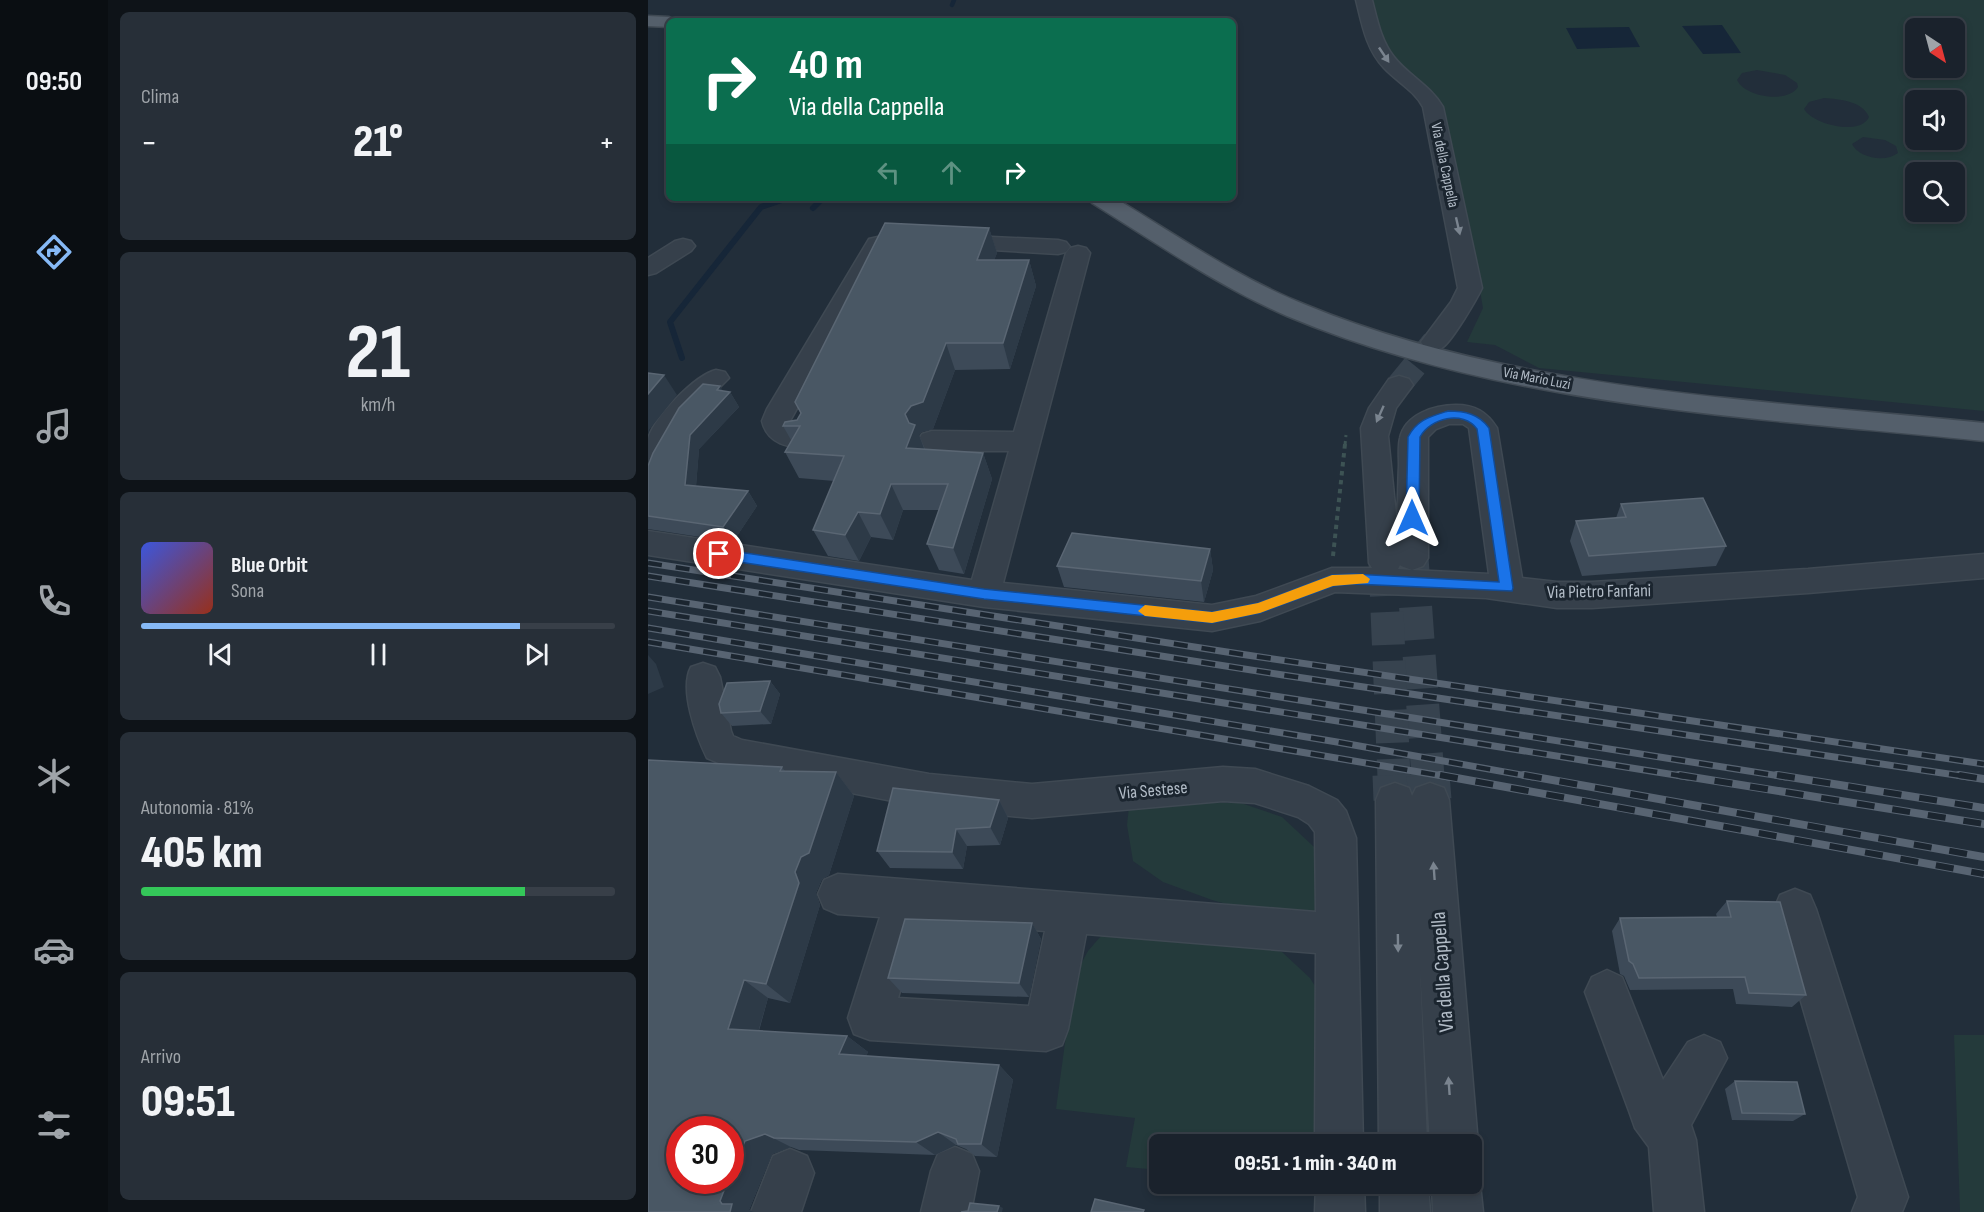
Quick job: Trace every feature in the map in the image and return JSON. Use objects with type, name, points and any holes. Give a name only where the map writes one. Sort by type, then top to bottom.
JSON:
[{"type":"main road","points":[[648,31],[660,23]]},
{"type":"main road","name":"Via Mario Luzi","points":[[1116,205],[1199,262],[1270,299],[1368,338],[1463,364],[1617,392],[1984,432]]},
{"type":"street","name":"Via della Cappella","points":[[1364,0],[1380,51],[1392,66],[1427,95],[1433,107],[1463,248],[1470,288],[1434,342]]},
{"type":"street","points":[[799,438],[784,435],[779,431],[776,421],[849,289],[877,244],[889,240],[925,241],[1068,250],[1026,442],[984,594]]},
{"type":"street","points":[[648,268],[683,246]]},
{"type":"street","points":[[648,464],[675,416],[716,378]]},
{"type":"street","points":[[1399,385],[1385,403],[1376,422],[1374,435],[1399,560],[1414,437],[1426,422],[1436,418],[1448,415],[1469,416],[1476,419],[1483,428],[1507,588]]},
{"type":"street","points":[[932,441],[1026,442]]},
{"type":"street","name":"Via Pietro Fanfani","points":[[648,543],[984,594],[1212,618],[1260,608],[1332,580],[1354,579],[1507,588],[1557,595],[1592,595],[1808,581],[1984,566]]},
{"type":"street","name":"Via Sestese","points":[[703,677],[713,731],[720,747],[737,755],[929,791],[1032,801],[1223,784],[1255,786],[1309,803],[1323,812],[1332,824],[1336,838],[1339,1134]]},
{"type":"street","name":"Via della Cappella","points":[[1403,1134],[1412,800],[1453,1134]]},
{"type":"street","points":[[838,894],[1337,934]]},
{"type":"street","points":[[906,899],[870,1018],[1046,1029],[1070,912]]},
{"type":"street","points":[[1795,909],[1883,1197],[1877,1212]]},
{"type":"street","points":[[1607,992],[1652,1111],[1672,1140]]},
{"type":"street","points":[[1679,1212],[1672,1140],[1667,1125],[1670,1112],[1704,1058]]},
{"type":"street","points":[[1340,1194],[1340,1212]]},
{"type":"street","points":[[1404,1194],[1404,1212]]},
{"type":"street","points":[[1457,1194],[1458,1212]]},
{"type":"path","points":[[1332,580],[1347,429]]},
{"type":"green space","points":[[1373,0],[1984,0],[1984,411],[1539,368],[1495,345],[1467,342],[1483,308],[1468,221],[1433,93],[1395,63],[1382,38]],"holes":[[[1757,70],[1785,75],[1797,83],[1798,87],[1793,92],[1776,97],[1757,94],[1741,86],[1737,80],[1742,73]],[[1824,98],[1850,102],[1862,107],[1869,117],[1857,126],[1826,124],[1809,115],[1804,109],[1809,102]],[[1863,137],[1885,140],[1896,146],[1898,153],[1886,158],[1873,158],[1860,153],[1852,144]]]},
{"type":"green space","points":[[1167,802],[1241,803],[1282,817],[1328,860],[1324,918],[1274,917],[1212,900],[1163,882],[1133,861],[1127,825],[1129,807]]},
{"type":"green space","points":[[1154,932],[1221,936],[1282,952],[1310,978],[1326,1004],[1325,1134],[1149,1134],[1149,1169],[1126,1167],[1135,1118],[1056,1109],[1074,977],[1088,951],[1101,936]]},
{"type":"green space","points":[[1954,1035],[1984,1035],[1984,1212],[1960,1212]]},
{"type":"water","points":[[1722,25],[1741,53],[1703,54],[1682,26]]},
{"type":"water","points":[[1629,27],[1640,47],[1577,49],[1566,28]]},
{"type":"building","points":[[885,223],[989,228],[977,260],[1029,260],[1003,343],[946,343],[923,402],[911,406],[905,414],[909,423],[915,425],[906,448],[983,453],[953,548],[927,544],[948,484],[891,484],[880,514],[858,512],[845,535],[813,530],[844,456],[785,452],[800,426],[783,426],[785,422],[797,420],[801,413],[795,402]]},
{"type":"building","points":[[648,373],[664,375],[648,394]]},
{"type":"building","points":[[703,384],[720,386],[717,390],[730,392],[690,435],[685,485],[748,491],[723,527],[648,516],[648,466],[653,453],[679,408]]},
{"type":"building","points":[[1703,498],[1726,546],[1589,556],[1576,521],[1626,517],[1621,504]]},
{"type":"building","points":[[1072,533],[1210,549],[1201,581],[1057,566]]},
{"type":"building","points":[[770,681],[760,711],[721,713],[719,704],[727,683]]},
{"type":"building","points":[[648,760],[782,767],[780,771],[836,772],[809,853],[801,857],[795,872],[799,883],[766,984],[744,980],[728,1029],[847,1036],[839,1054],[999,1065],[981,1144],[958,1144],[956,1139],[938,1132],[916,1142],[774,1138],[765,1134],[744,1143],[744,1116],[666,1116],[666,1194],[723,1194],[720,1201],[722,1204],[732,1204],[730,1212],[648,1212]]},
{"type":"building","points":[[893,788],[999,800],[990,827],[956,829],[952,852],[877,851]]},
{"type":"building","points":[[1727,901],[1780,902],[1806,995],[1749,993],[1745,977],[1639,978],[1633,964],[1629,961],[1620,918],[1731,917]]},
{"type":"building","points":[[905,919],[1032,923],[1019,983],[888,978]]},
{"type":"building","points":[[1735,1081],[1797,1082],[1805,1114],[1742,1113]]},
{"type":"building","points":[[1095,1199],[1144,1210],[1143,1212],[1091,1212]]},
{"type":"building","points":[[970,1203],[999,1206],[997,1212],[961,1212],[968,1211]]},
{"type":"waterway","points":[[952,5],[954,0]]},
{"type":"waterway","points":[[682,358],[670,322],[761,207],[779,201]]},
{"type":"waterway","points":[[813,208],[820,201]]},
{"type":"tunnel","points":[[1399,385],[1434,342]]},
{"type":"tunnel","points":[[1412,558],[1428,777]]},
{"type":"tunnel","points":[[1385,563],[1394,777]]},
{"type":"tunnel","points":[[1394,775],[1395,800]]},
{"type":"tunnel","points":[[1428,775],[1430,800]]},
{"type":"railway","points":[[648,563],[1240,654],[1984,764]]},
{"type":"railway","points":[[648,576],[1283,675],[1969,777]]},
{"type":"railway","points":[[648,597],[1786,777]]},
{"type":"railway","points":[[648,611],[1688,777]]},
{"type":"railway","points":[[648,628],[1337,742],[1533,777]]},
{"type":"railway","points":[[648,642],[1449,777]]},
{"type":"railway","points":[[1440,775],[1984,874]]},
{"type":"railway","points":[[1524,775],[1984,857]]},
{"type":"railway","points":[[1679,775],[1984,824]]},
{"type":"railway","points":[[1777,775],[1984,808]]},
{"type":"railway","points":[[1959,775],[1984,779]]},
{"type":"slow traffic","points":[[1145,611],[1212,618],[1260,608],[1332,580],[1363,579]]},
{"type":"route","points":[[719,554],[984,594],[1212,618],[1260,608],[1332,580],[1466,584],[1507,588],[1483,428],[1476,419],[1469,416],[1448,415],[1426,422],[1418,429],[1414,437],[1412,518]]}]
